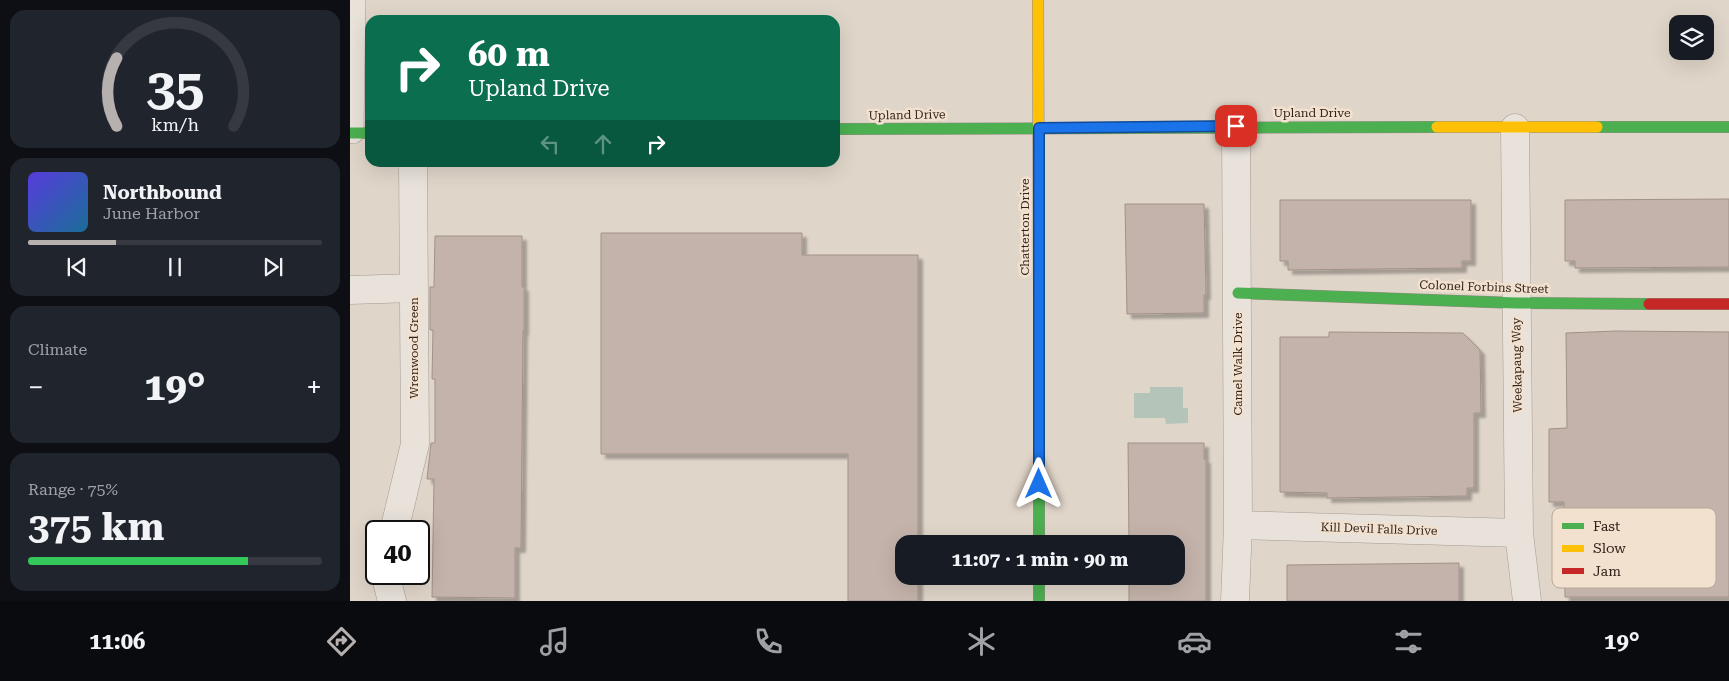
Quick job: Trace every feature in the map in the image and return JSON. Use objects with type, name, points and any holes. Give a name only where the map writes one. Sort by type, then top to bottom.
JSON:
[{"type":"street","name":"Chatterton Drive","points":[[1038,0],[1039,535]]},
{"type":"street","name":"Upland Drive","points":[[840,129],[1236,126],[1729,128]]},
{"type":"street","name":"Camel Walk Drive","points":[[1235,601],[1238,525],[1236,126]]},
{"type":"street","name":"Weekapaug Way","points":[[1515,128],[1519,533],[1527,601]]},
{"type":"street","name":"Wrenwood Green","points":[[397,520],[415,444],[413,167]]},
{"type":"street","points":[[350,290],[414,288]]},
{"type":"street","name":"Colonel Forbins Street","points":[[1238,293],[1516,302],[1729,304]]},
{"type":"street","name":"Kill Devil Falls Drive","points":[[1238,525],[1519,533]]},
{"type":"street","points":[[387,585],[392,601]]},
{"type":"street","points":[[1039,585],[1040,601]]},
{"type":"lane","points":[[355,0],[358,133]]},
{"type":"shaded area","points":[[1150,387],[1183,387],[1183,408],[1188,408],[1188,423],[1166,424],[1165,418],[1134,418],[1134,393],[1150,393]]},
{"type":"building","points":[[1729,199],[1729,267],[1575,268],[1575,261],[1565,261],[1565,200]]},
{"type":"building","points":[[1280,200],[1471,200],[1471,261],[1462,261],[1462,268],[1288,270],[1288,261],[1280,261]]},
{"type":"building","points":[[1125,204],[1204,204],[1206,295],[1204,295],[1204,313],[1127,314]]},
{"type":"building","points":[[601,233],[802,233],[802,255],[918,255],[918,535],[895,535],[895,585],[918,585],[918,601],[848,601],[848,454],[601,454]]},
{"type":"building","points":[[435,236],[522,236],[524,331],[521,548],[515,548],[515,598],[432,597],[434,479],[427,479],[431,443],[435,443],[435,379],[432,379],[433,330],[430,330],[430,287],[434,287]]},
{"type":"building","points":[[1616,331],[1729,332],[1729,597],[1565,597],[1565,588],[1716,588],[1716,508],[1564,508],[1564,502],[1549,502],[1549,429],[1567,428],[1566,333]]},
{"type":"building","points":[[1329,332],[1463,333],[1480,350],[1481,413],[1474,413],[1474,488],[1467,488],[1467,496],[1327,498],[1327,493],[1280,492],[1280,337],[1329,337]]},
{"type":"building","points":[[1128,443],[1204,443],[1204,459],[1206,459],[1206,601],[1129,601],[1129,585],[1185,585],[1185,535],[1129,535]]},
{"type":"building","points":[[1459,563],[1459,601],[1287,601],[1287,565]]},
{"type":"traffic: fast","points":[[840,129],[1437,127]]},
{"type":"traffic: fast","points":[[1597,127],[1729,127]]},
{"type":"traffic: fast","points":[[350,133],[365,133]]},
{"type":"traffic: fast","points":[[1039,293],[1039,535]]},
{"type":"traffic: fast","points":[[1238,293],[1516,303],[1649,304]]},
{"type":"traffic: fast","points":[[1039,585],[1039,601]]},
{"type":"traffic: slow","points":[[1038,0],[1039,293]]},
{"type":"traffic: slow","points":[[1437,127],[1597,127]]},
{"type":"traffic: jam","points":[[1649,304],[1729,304]]},
{"type":"route","points":[[1039,484],[1039,128],[1236,126]]}]
